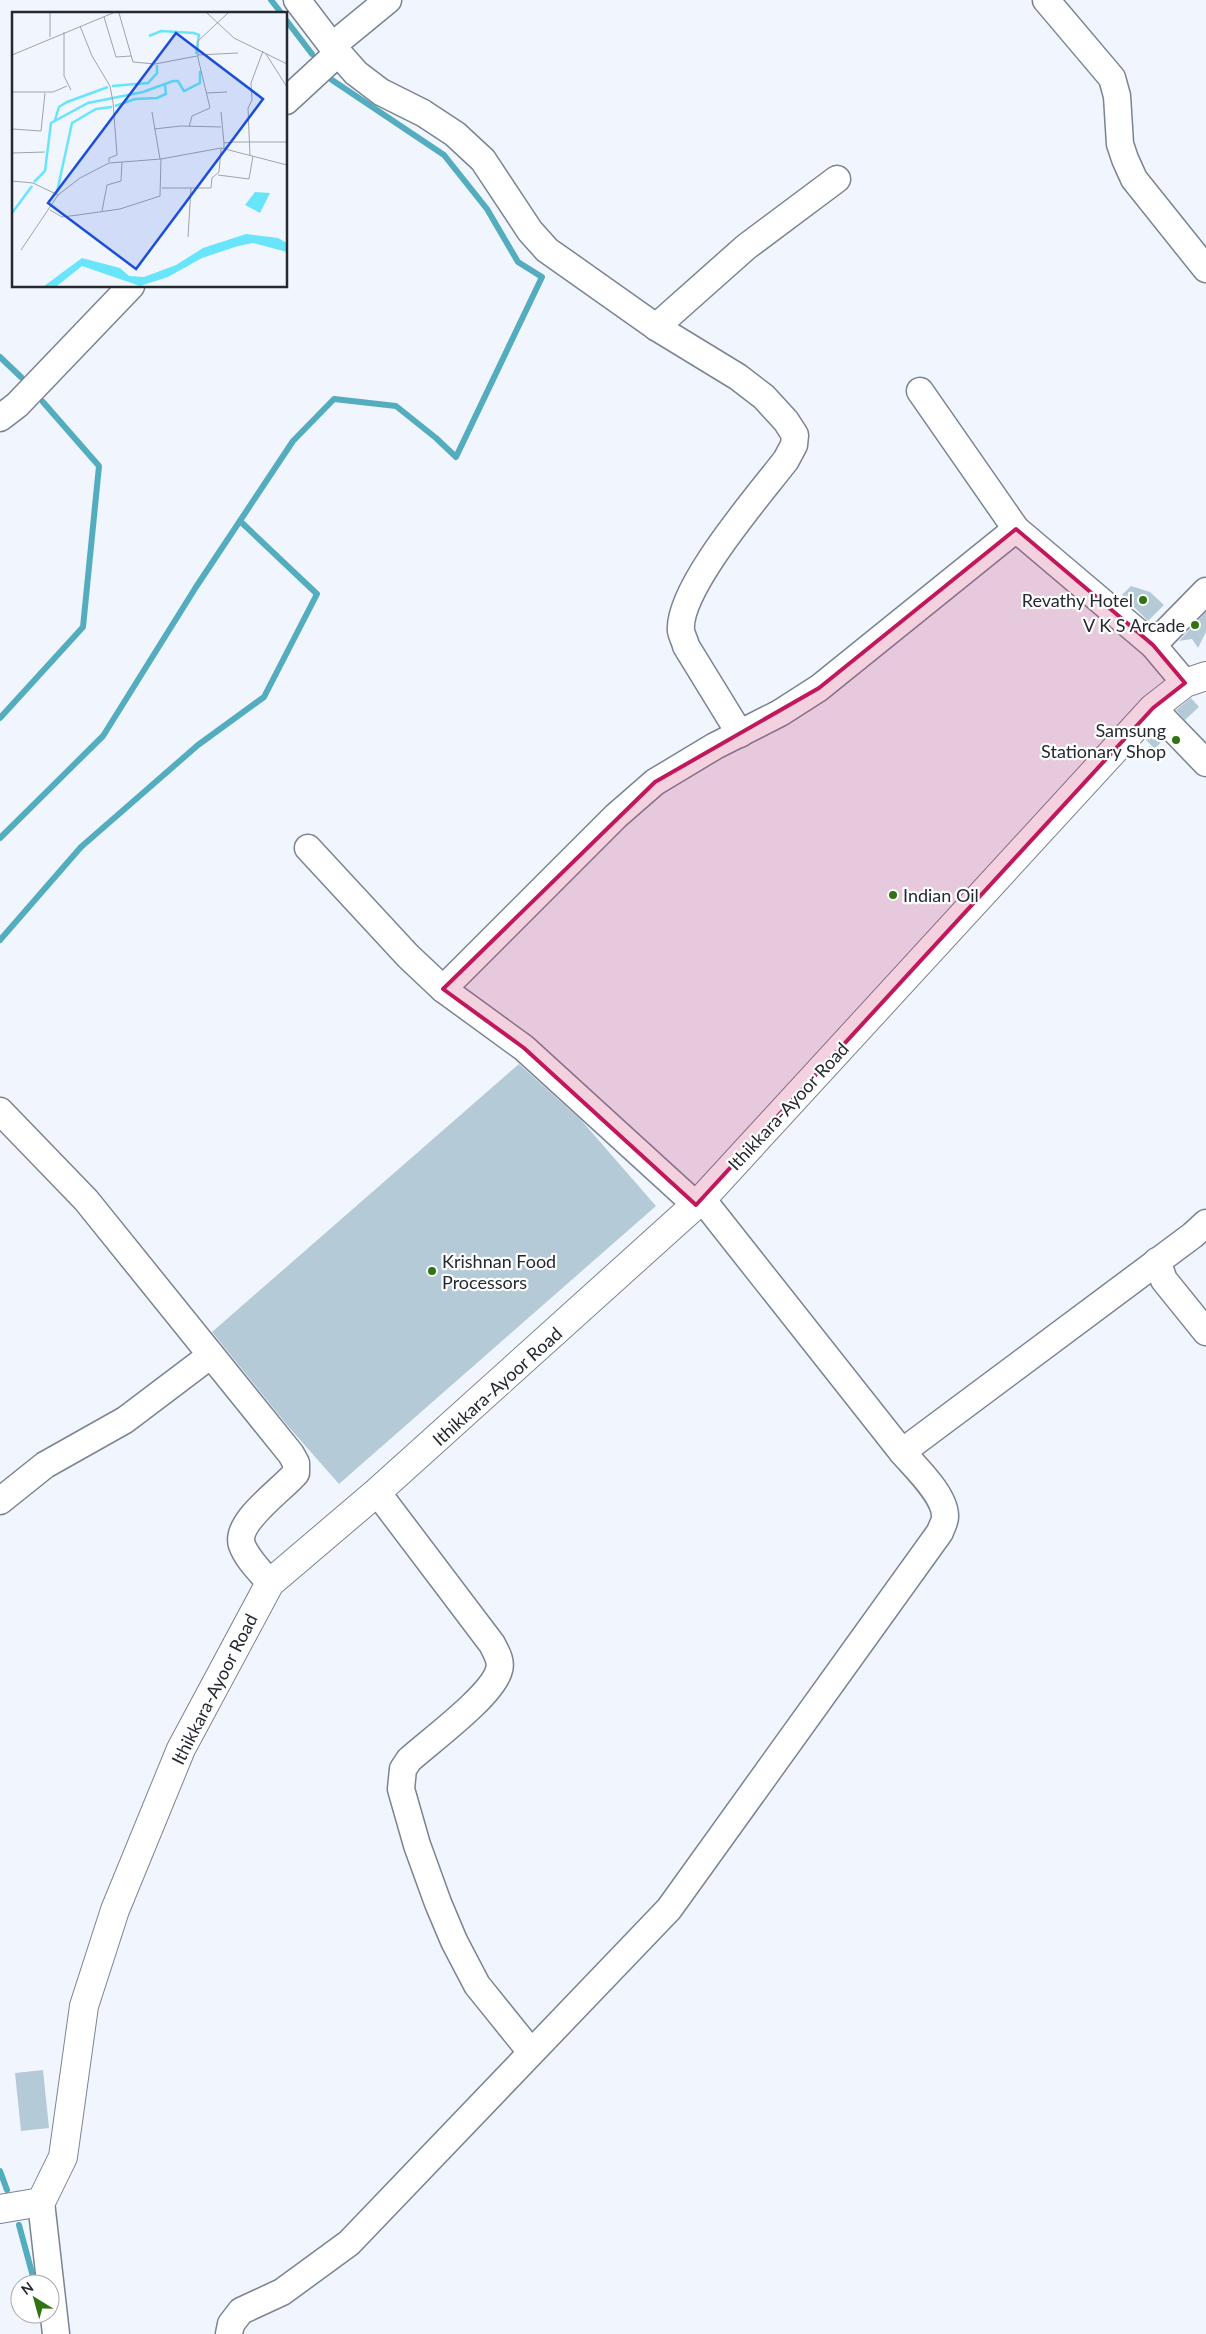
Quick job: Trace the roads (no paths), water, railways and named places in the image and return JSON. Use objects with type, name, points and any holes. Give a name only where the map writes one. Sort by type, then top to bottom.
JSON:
[{"type":"main road","name":"Ithikkara-Ayoor Road","points":[[40,2202],[63,2157],[84,2006],[115,1910],[181,1748],[270,1583],[378,1492],[699,1202],[1153,708],[1196,680]]},
{"type":"main road","points":[[0,2209],[40,2202]]},
{"type":"street","points":[[296,0],[356,73],[381,92],[422,113],[455,134],[483,160],[530,231],[547,250],[656,327],[738,377],[764,398],[786,421],[795,435],[794,445],[786,460],[704,568],[683,618],[681,631],[686,646],[740,734]]},
{"type":"street","points":[[288,99],[335,49],[388,0]]},
{"type":"street","points":[[1046,0],[1112,78],[1118,96],[1120,144],[1134,179],[1206,269]]},
{"type":"street","points":[[656,327],[746,247],[837,179]]},
{"type":"street","points":[[0,418],[17,405],[129,288]]},
{"type":"street","points":[[920,391],[1016,529],[1196,680]]},
{"type":"street","points":[[443,989],[616,816],[655,782],[780,713],[819,688],[1016,529]]},
{"type":"street","points":[[1153,645],[1206,591]]},
{"type":"street","points":[[1153,708],[1206,763]]},
{"type":"street","points":[[229,2334],[231,2324],[241,2311],[282,2292],[349,2243],[669,1909],[940,1532],[945,1518],[943,1505],[934,1489],[699,1202],[524,1048],[443,989],[408,956],[308,848]]},
{"type":"street","points":[[0,1111],[86,1200],[296,1463],[296,1473],[293,1477],[250,1518],[241,1535],[241,1544],[270,1583]]},
{"type":"street","points":[[902,1452],[1206,1223]]},
{"type":"street","points":[[1158,1261],[1164,1280],[1206,1332]]},
{"type":"street","points":[[0,1501],[45,1465],[124,1420],[211,1355]]},
{"type":"street","points":[[378,1492],[492,1644],[499,1657],[500,1668],[488,1690],[409,1760],[403,1769],[401,1789],[417,1845],[454,1941],[478,1985],[531,2052]]},
{"type":"street","points":[[40,2202],[56,2334]]},
{"type":"waterway","points":[[271,0],[280,12]]},
{"type":"waterway","points":[[288,23],[312,54]]},
{"type":"waterway","points":[[0,838],[103,736],[196,587],[293,441],[334,399],[396,406],[436,438],[456,457],[542,277],[518,262],[487,209],[444,155],[332,80]]},
{"type":"waterway","points":[[0,357],[21,377]]},
{"type":"waterway","points":[[0,718],[83,627],[99,466],[43,402]]},
{"type":"waterway","points":[[0,940],[81,847],[198,745],[264,697],[317,594],[240,521]]},
{"type":"waterway","points":[[0,2171],[7,2190]]},
{"type":"waterway","points":[[19,2225],[32,2274]]},
{"type":"place","name":"Revathy Hotel","points":[[1143,600]]},
{"type":"place","name":"V K S Arcade","points":[[1195,625]]},
{"type":"place","name":"Samsung Stationary Shop","points":[[1176,740]]},
{"type":"place","name":"Indian Oil","points":[[893,895]]},
{"type":"place","name":"Krishnan Food Processors","points":[[432,1271]]}]
